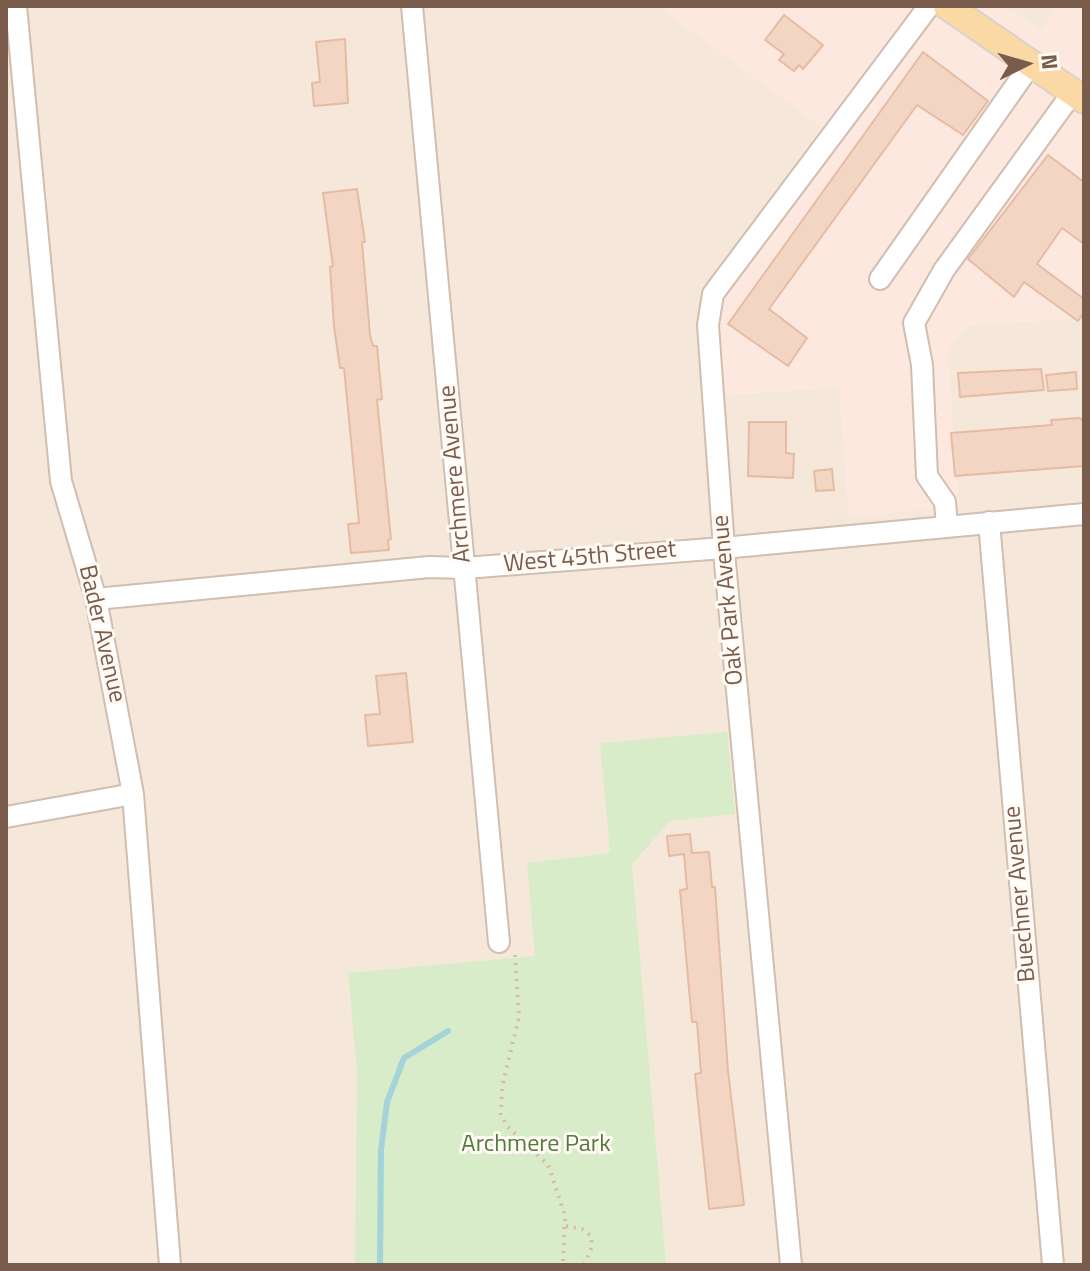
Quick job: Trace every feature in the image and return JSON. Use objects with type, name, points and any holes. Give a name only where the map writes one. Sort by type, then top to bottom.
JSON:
[{"type":"main road","points":[[947,6],[1078,96]]},
{"type":"street","name":"Bader Avenue","points":[[16,6],[61,481],[96,599],[133,794],[170,1265]]},
{"type":"street","name":"Archmere Avenue","points":[[412,6],[499,942]]},
{"type":"street","name":"Oak Park Avenue","points":[[791,1265],[723,548],[708,325],[713,294],[929,6]]},
{"type":"street","points":[[880,279],[1031,64]]},
{"type":"street","points":[[947,526],[945,502],[927,476],[922,365],[914,323],[944,270],[1078,96]]},
{"type":"street","name":"West 45th Street","points":[[96,599],[429,567],[465,568],[723,548],[1084,514]]},
{"type":"street","name":"Buechner Avenue","points":[[989,522],[1053,1265]]},
{"type":"street","points":[[6,817],[133,794]]},
{"type":"path","points":[[499,942],[514,944],[519,1017],[502,1087],[501,1114],[515,1135],[548,1165],[563,1204],[566,1226],[563,1265]]},
{"type":"path","points":[[566,1226],[582,1229],[591,1236],[592,1247],[584,1265]]},
{"type":"shaded area","points":[[6,6],[659,6],[822,127],[700,303],[707,396],[839,387],[959,506],[947,351],[969,325],[1084,317],[1084,1265],[6,1265]]},
{"type":"shaded area","points":[[659,6],[1006,6],[1041,31],[1059,6],[1084,6],[1084,317],[969,325],[948,351],[959,506],[849,517],[839,387],[706,396],[700,303],[821,127]]},
{"type":"shaded area","points":[[1006,6],[1059,6],[1041,31]]},
{"type":"green space","name":"Archmere Park","points":[[727,732],[735,814],[670,821],[632,864],[666,1265],[355,1265],[357,1070],[348,973],[535,956],[527,863],[610,853],[600,743]]},
{"type":"building","points":[[784,15],[823,45],[803,69],[799,65],[794,71],[779,60],[784,54],[765,40]]},
{"type":"building","points":[[345,39],[348,103],[314,106],[312,83],[320,82],[316,42]]},
{"type":"building","points":[[923,52],[988,101],[963,135],[917,105],[769,309],[807,338],[788,366],[728,324]]},
{"type":"building","points":[[1048,155],[1084,182],[1084,244],[1062,228],[1037,264],[1084,299],[1084,312],[1078,321],[1024,282],[1014,297],[968,259]]},
{"type":"building","points":[[357,189],[365,242],[362,242],[370,335],[373,346],[377,346],[382,399],[377,400],[391,539],[388,540],[389,550],[351,553],[348,524],[359,523],[344,368],[340,368],[334,326],[330,267],[333,266],[323,193]]},
{"type":"building","points":[[1041,369],[1044,390],[960,397],[958,373]]},
{"type":"building","points":[[1076,372],[1077,389],[1048,391],[1046,375]]},
{"type":"building","points":[[1080,418],[1084,422],[1084,466],[955,476],[951,433],[1052,425],[1051,420]]},
{"type":"building","points":[[749,422],[786,422],[786,453],[794,454],[793,478],[748,476]]},
{"type":"building","points":[[832,469],[834,490],[816,491],[814,471]]},
{"type":"building","points":[[406,673],[413,742],[368,746],[365,715],[380,714],[376,676]]},
{"type":"building","points":[[690,834],[692,853],[709,852],[712,887],[715,887],[728,1071],[744,1205],[709,1209],[695,1074],[701,1073],[697,1022],[692,1022],[680,890],[687,889],[684,854],[669,856],[667,836]]},
{"type":"waterway","points":[[380,1265],[381,1150],[387,1102],[404,1058],[448,1031]]}]
